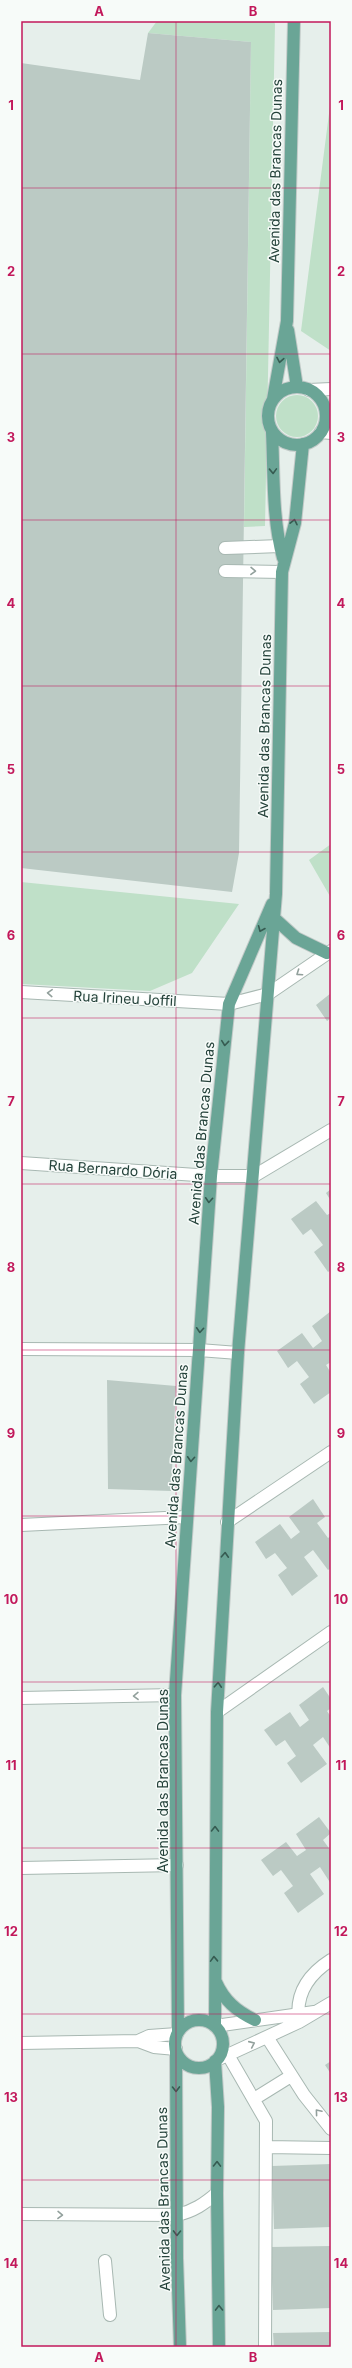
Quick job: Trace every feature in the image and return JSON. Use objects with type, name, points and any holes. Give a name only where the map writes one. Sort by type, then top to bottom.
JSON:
[{"type":"main road","name":"Avenida das Brancas Dunas","points":[[273,399],[287,321],[294,21]]},
{"type":"main road","name":"Avenida das Brancas Dunas","points":[[287,321],[297,387]]},
{"type":"main road","points":[[297,387],[309,390],[322,402],[325,412],[326,433],[303,444],[289,445],[280,440],[272,432],[268,414],[273,399],[284,390],[297,387]]},
{"type":"main road","name":"Avenida das Brancas Dunas","points":[[215,2026],[217,1712],[227,1522],[238,1353],[254,1176],[276,894],[282,566],[272,432]]},
{"type":"main road","name":"Avenida das Brancas Dunas","points":[[282,566],[295,523],[303,444]]},
{"type":"main road","name":"Avenida das Brancas Dunas","points":[[178,2033],[176,1695],[186,1517],[211,1176],[229,1004],[276,894]]},
{"type":"main road","points":[[274,918],[296,938],[329,952]]},
{"type":"main road","points":[[215,1980],[230,2004],[237,2010],[255,2020]]},
{"type":"main road","points":[[215,2061],[204,2067],[190,2066],[179,2057],[176,2050],[178,2033],[183,2026],[195,2020],[202,2020],[215,2026],[219,2032],[222,2046],[215,2061],[218,2107],[217,2193],[219,2347]]},
{"type":"main road","name":"Avenida das Brancas Dunas","points":[[176,2050],[177,2215],[180,2347]]},
{"type":"street","points":[[309,390],[331,389]]},
{"type":"street","points":[[225,548],[280,546]]},
{"type":"street","points":[[225,571],[282,566]]},
{"type":"street","points":[[268,994],[329,952]]},
{"type":"street","name":"Rua Irineu Joffil","points":[[21,992],[229,1004],[268,994]]},
{"type":"street","points":[[254,1176],[331,1130]]},
{"type":"street","name":"Rua Bernardo Dória","points":[[21,1163],[211,1176],[254,1176]]},
{"type":"street","points":[[21,1349],[199,1350],[238,1353]]},
{"type":"street","points":[[227,1522],[331,1452]]},
{"type":"street","points":[[21,1525],[186,1517]]},
{"type":"street","points":[[217,1712],[331,1632]]},
{"type":"street","points":[[21,1698],[176,1695]]},
{"type":"street","points":[[21,1868],[177,1866]]},
{"type":"street","points":[[299,2018],[306,1983],[312,1974],[331,1960]]},
{"type":"street","points":[[215,2061],[267,2037],[299,2018],[319,2011],[331,2003]]},
{"type":"street","points":[[215,2026],[255,2020],[299,2018]]},
{"type":"street","points":[[138,2041],[149,2036],[178,2033]]},
{"type":"street","points":[[267,2037],[304,2095],[331,2129]]},
{"type":"street","points":[[21,2043],[138,2041],[154,2047],[176,2050]]},
{"type":"street","points":[[228,2055],[266,2121],[265,2347]]},
{"type":"street","points":[[254,2099],[291,2076]]},
{"type":"street","points":[[266,2147],[331,2148]]},
{"type":"street","points":[[21,2214],[177,2215],[190,2212],[200,2207],[217,2193]]},
{"type":"street","points":[[106,2261],[110,2315]]},
{"type":"green space","points":[[157,21],[274,21],[275,24],[265,526],[244,527],[251,42],[148,33]]},
{"type":"green space","points":[[331,98],[331,351],[301,331]]},
{"type":"green space","points":[[297,395],[312,401],[318,416],[312,431],[297,437],[282,431],[276,416],[282,401]]},
{"type":"green space","points":[[331,844],[331,898],[309,860]]},
{"type":"green space","points":[[21,882],[239,904],[192,973],[150,991],[21,984]]},
{"type":"building","points":[[148,33],[251,42],[239,853],[232,892],[21,868],[21,63],[140,80]]},
{"type":"building","points":[[331,993],[331,1018],[327,1021],[316,1005]]},
{"type":"building","points":[[331,1189],[331,1201],[326,1193]]},
{"type":"building","points":[[316,1201],[327,1215],[331,1213],[331,1270],[328,1272],[314,1252],[323,1245],[311,1229],[303,1235],[291,1219]]},
{"type":"building","points":[[331,1311],[331,1362],[326,1365],[331,1373],[331,1392],[314,1404],[300,1384],[309,1377],[297,1361],[288,1368],[277,1351],[302,1333],[313,1348],[322,1341],[312,1326]]},
{"type":"building","points":[[107,1380],[176,1386],[171,1491],[108,1489]]},
{"type":"building","points":[[313,1499],[325,1517],[317,1523],[328,1538],[331,1536],[331,1568],[328,1570],[313,1550],[304,1557],[318,1576],[292,1596],[278,1575],[287,1568],[275,1553],[266,1559],[255,1542],[280,1524],[291,1539],[300,1532],[289,1517]]},
{"type":"building","points":[[323,1687],[331,1699],[331,1708],[327,1711],[331,1717],[331,1749],[323,1737],[313,1745],[327,1764],[301,1783],[287,1763],[296,1756],[285,1740],[276,1746],[264,1730],[290,1712],[300,1727],[309,1720],[299,1705]]},
{"type":"building","points":[[319,1817],[331,1833],[323,1840],[331,1851],[331,1884],[320,1867],[310,1874],[324,1894],[298,1913],[284,1893],[293,1886],[281,1870],[273,1876],[261,1860],[286,1842],[297,1856],[306,1850],[296,1834]]},
{"type":"building","points":[[331,2061],[331,2074],[325,2065]]},
{"type":"building","points":[[331,2164],[331,2227],[274,2229],[272,2166]]},
{"type":"building","points":[[331,2246],[331,2308],[273,2310],[271,2247]]},
{"type":"building","points":[[331,2332],[331,2347],[274,2347],[273,2333]]}]
